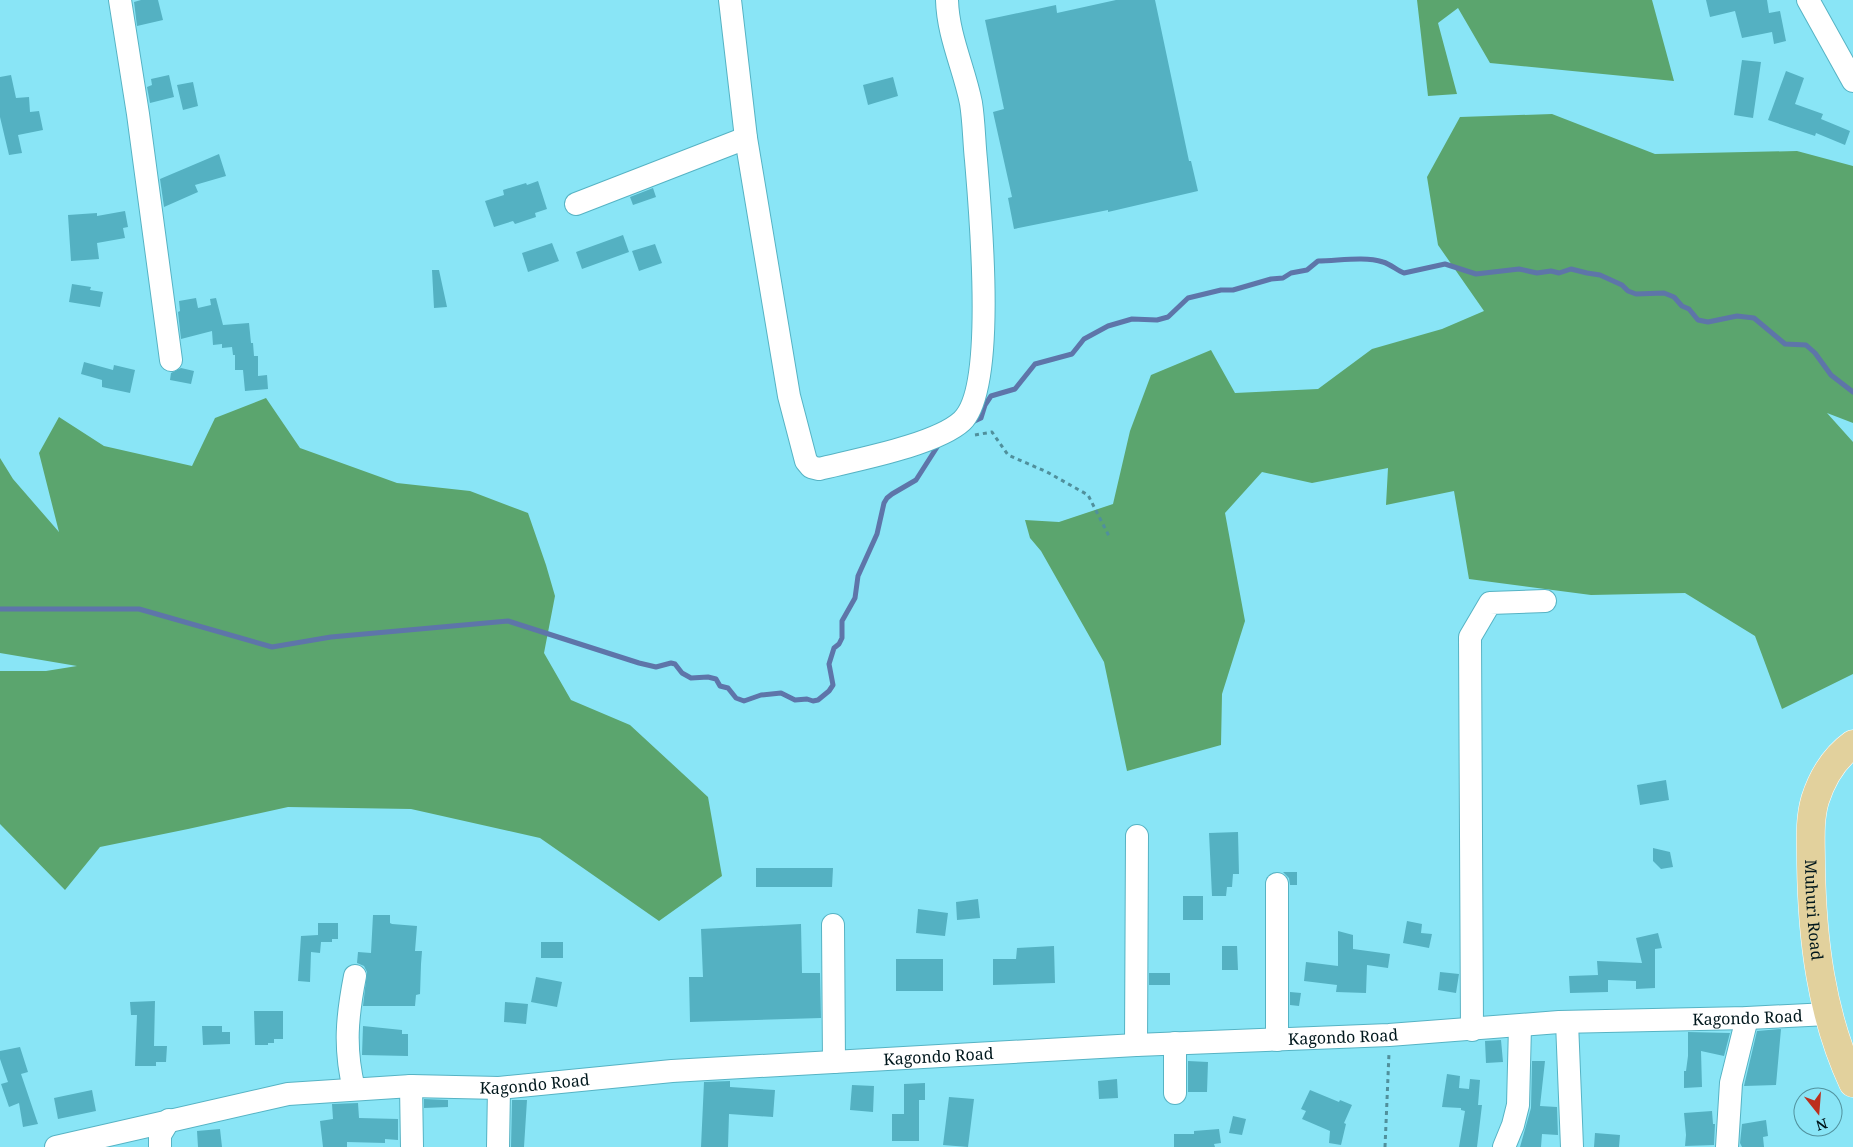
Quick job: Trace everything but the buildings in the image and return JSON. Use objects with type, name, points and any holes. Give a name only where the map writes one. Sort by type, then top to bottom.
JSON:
[{"type":"main road","name":"Muhuri Road","points":[[1853,744],[1838,756],[1826,776],[1816,799],[1811,822],[1812,894],[1817,962],[1828,1014],[1843,1061],[1853,1083]]},
{"type":"street","points":[[120,0],[138,114],[171,360]]},
{"type":"street","points":[[730,0],[746,138],[789,396],[806,461],[811,467],[819,469],[921,442],[950,430],[962,421],[970,411],[974,400],[981,361],[985,292],[971,104],[947,16],[947,0]]},
{"type":"street","points":[[1808,0],[1853,81]]},
{"type":"street","points":[[576,204],[746,138]]},
{"type":"street","points":[[1472,1030],[1470,637],[1490,603],[1545,601]]},
{"type":"street","points":[[1136,836],[1136,1045]]},
{"type":"street","points":[[1277,884],[1277,1040]]},
{"type":"street","points":[[832,925],[834,1062]]},
{"type":"street","points":[[354,1089],[350,1074],[347,1036],[348,1013],[355,976]]},
{"type":"street","name":"Kagondo Road","points":[[56,1147],[288,1094],[354,1089],[411,1086],[499,1088],[672,1071],[1136,1045],[1389,1035],[1567,1022],[1828,1014]]},
{"type":"street","points":[[1727,1147],[1731,1082],[1746,1018]]},
{"type":"street","points":[[1567,1022],[1572,1147]]},
{"type":"street","points":[[1504,1147],[1513,1125],[1518,1105],[1520,1026]]},
{"type":"street","points":[[1175,1043],[1175,1093]]},
{"type":"street","points":[[411,1086],[412,1147]]},
{"type":"street","points":[[498,1147],[499,1088]]},
{"type":"street","points":[[160,1147],[160,1135],[168,1120]]},
{"type":"path","points":[[969,436],[992,432],[1008,455],[1048,472],[1088,495],[1110,538]]},
{"type":"path","points":[[1385,1147],[1389,1035]]},
{"type":"green space","points":[[1417,0],[1652,0],[1674,81],[1490,63],[1458,8],[1438,23],[1457,94],[1428,96]]},
{"type":"green space","points":[[1552,114],[1655,154],[1797,151],[1853,166],[1853,423],[1827,413],[1853,442],[1853,674],[1782,709],[1755,636],[1685,593],[1591,595],[1469,579],[1454,491],[1386,505],[1388,468],[1312,483],[1262,472],[1225,513],[1245,621],[1222,694],[1221,745],[1127,771],[1104,662],[1041,551],[1030,538],[1025,520],[1059,522],[1113,504],[1130,431],[1151,375],[1211,350],[1235,393],[1318,389],[1372,349],[1442,329],[1484,311],[1438,245],[1427,177],[1460,117]]},
{"type":"green space","points":[[266,398],[300,448],[397,483],[470,491],[528,513],[555,596],[544,653],[571,700],[630,725],[708,797],[722,876],[659,921],[540,838],[411,809],[288,807],[100,847],[65,890],[0,824],[0,671],[46,671],[77,666],[0,653],[0,458],[13,479],[59,532],[39,453],[59,417],[104,446],[192,466],[215,418]]},
{"type":"waterway","points":[[968,424],[981,418],[985,405],[991,396],[1015,389],[1035,364],[1072,354],[1084,339],[1108,326],[1132,319],[1157,320],[1168,317],[1188,298],[1283,278],[1291,273],[1307,270],[1318,261],[1351,259],[1376,260],[1404,273],[1445,264],[1476,274],[1519,269],[1537,273],[1551,271],[1559,273],[1571,269],[1600,275],[1636,294],[1664,293],[1674,297],[1682,306],[1689,309],[1698,320],[1708,322],[1737,316],[1754,318],[1785,344],[1806,345],[1815,353],[1831,375],[1853,392]]},
{"type":"waterway","points":[[0,609],[139,609],[272,647],[331,637],[508,621],[639,663],[656,667],[671,663],[675,664],[682,673],[691,678],[708,677],[716,679],[720,686],[728,688],[736,698],[744,701],[761,695],[781,693],[795,700],[807,699],[813,701],[818,700],[833,685],[829,664],[834,648],[842,638],[842,621],[855,598],[858,576],[877,534],[884,503],[892,494],[916,480],[939,444]]}]
